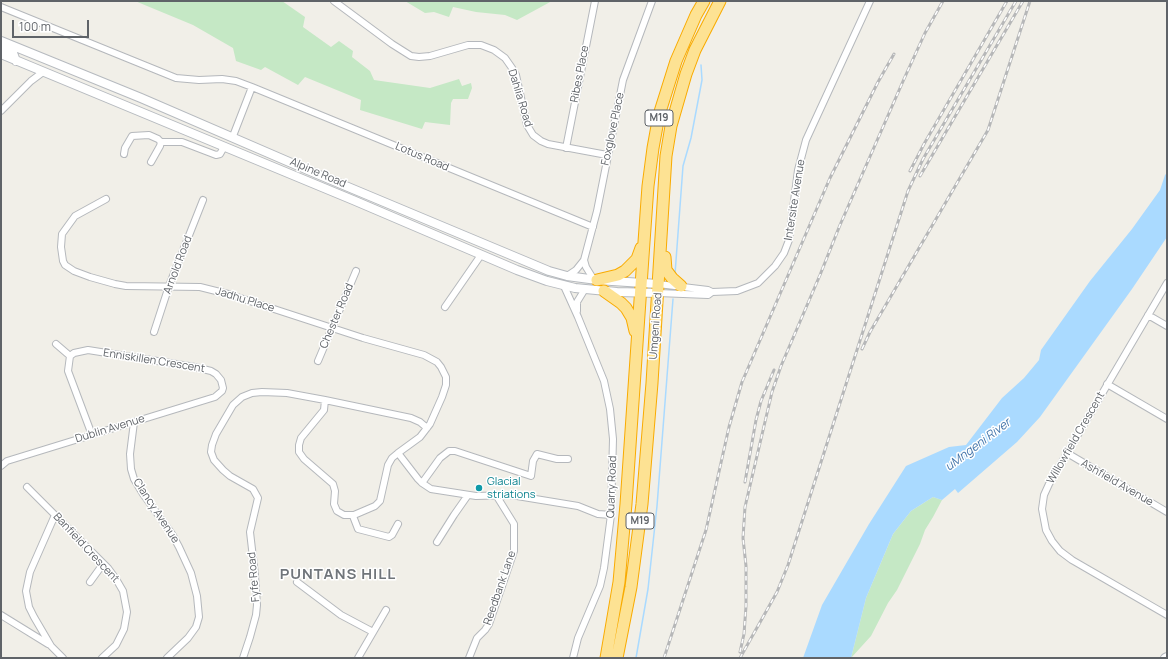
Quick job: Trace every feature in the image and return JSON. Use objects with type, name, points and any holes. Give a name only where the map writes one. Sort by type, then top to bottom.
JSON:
[{"type":"highway","name":"Umgeni Road","points":[[606,658],[619,582],[627,496],[648,186],[653,148],[660,115],[676,61],[696,15],[704,1]]},
{"type":"highway","name":"Umgeni Road","points":[[618,658],[627,612],[638,539],[652,383],[664,172],[671,126],[686,74],[698,44],[720,1]]},
{"type":"highway","points":[[664,172],[665,265],[668,274],[681,286]]},
{"type":"highway","points":[[596,280],[618,275],[625,271],[637,259],[644,242]]},
{"type":"highway","points":[[604,290],[626,308],[632,318],[638,340]]},
{"type":"main road","name":"Alpine Road","points":[[1,41],[233,136],[342,184],[549,271],[567,276],[641,288]]},
{"type":"main road","points":[[1,46],[13,53],[16,60]]},
{"type":"main road","name":"Alpine Road","points":[[1,54],[182,129],[222,150],[353,200],[517,270],[564,286],[604,290],[641,288]]},
{"type":"main road","points":[[165,108],[162,116],[182,129]]},
{"type":"main road","points":[[342,184],[354,194],[353,200]]},
{"type":"main road","points":[[641,288],[658,288]]},
{"type":"street","name":"Dahlia Road","points":[[334,1],[392,44],[412,56],[430,56],[468,45],[488,47],[500,54],[509,63],[516,75],[527,125],[533,135],[544,143],[607,155]]},
{"type":"street","name":"Ribes Place","points":[[566,148],[595,1]]},
{"type":"street","name":"Foxglove Place","points":[[567,276],[576,270],[584,260],[593,227],[607,155],[626,72],[652,1]]},
{"type":"street","name":"Intersite Avenue","points":[[658,288],[681,286],[708,290],[712,292],[737,291],[755,285],[775,266],[784,253],[791,233],[798,170],[806,140],[870,1]]},
{"type":"street","name":"Lotus Road","points":[[1,7],[176,78],[199,80],[222,79],[236,81],[593,227]]},
{"type":"street","points":[[1,111],[43,72]]},
{"type":"street","points":[[233,136],[252,87]]},
{"type":"street","points":[[124,154],[130,138],[134,135],[149,135],[161,142],[182,142],[213,155],[222,150]]},
{"type":"street","points":[[151,162],[161,142]]},
{"type":"street","name":"Jadhu Place","points":[[106,199],[75,216],[64,231],[61,236],[61,248],[65,265],[84,275],[126,286],[200,287],[211,289],[331,328],[418,353],[437,362],[444,373],[446,385],[432,420],[427,428]]},
{"type":"street","name":"Arnold Road","points":[[154,332],[169,286],[203,200]]},
{"type":"street","points":[[445,307],[482,255]]},
{"type":"street","points":[[584,260],[586,267],[596,280]]},
{"type":"street","name":"Chester Road","points":[[318,361],[356,271]]},
{"type":"street","name":"Willowfield Crescent","points":[[1167,283],[1049,484],[1042,503],[1044,524],[1052,541],[1060,551],[1072,560],[1167,615]]},
{"type":"street","name":"Quarry Road","points":[[564,286],[604,382],[610,409],[613,439],[611,515],[607,555],[602,579],[578,638],[573,658]]},
{"type":"street","name":"Intersite Avenue","points":[[658,288],[708,295],[712,292]]},
{"type":"street","name":"Quarry Road","points":[[578,317],[576,306],[585,289]]},
{"type":"street","points":[[1148,315],[1167,326]]},
{"type":"street","points":[[56,344],[70,356],[68,366],[70,376],[92,435]]},
{"type":"street","name":"Enniskillen Crescent","points":[[70,356],[80,351],[88,350],[206,369],[214,372],[221,380],[222,388],[220,394]]},
{"type":"street","points":[[1107,384],[1167,419]]},
{"type":"street","name":"Fyfe Road","points":[[243,658],[256,615],[256,594],[250,532],[258,502],[258,496],[253,489],[226,473],[218,465],[212,456],[213,441],[234,405],[247,395],[258,392],[286,393],[325,400]]},
{"type":"street","name":"Dublin Avenue","points":[[1,466],[7,461],[215,397],[220,394]]},
{"type":"street","points":[[325,400],[411,418],[420,422],[427,428],[420,438],[392,458],[388,465],[380,501],[369,509],[353,516],[344,516],[337,511],[334,504],[335,491],[333,484],[304,459],[300,452],[299,445],[301,438],[324,410],[325,400]]},
{"type":"street","name":"Clancy Avenue","points":[[134,422],[130,454],[131,469],[134,478],[142,494],[172,534],[190,573],[198,596],[199,617],[196,627],[183,643],[167,658]]},
{"type":"street","points":[[422,483],[440,458],[446,452],[451,451],[531,476],[533,461],[535,455],[537,454],[557,459],[568,459]]},
{"type":"street","points":[[398,453],[422,483],[431,489],[468,495],[507,494],[578,506],[598,514],[611,515]]},
{"type":"street","name":"Ashfield Avenue","points":[[1067,453],[1167,512]]},
{"type":"street","name":"Banfield Crescent","points":[[27,487],[103,564],[116,579],[123,591],[126,622],[121,636],[116,644],[102,658]]},
{"type":"street","points":[[437,542],[468,495]]},
{"type":"street","name":"Reedbank Lane","points":[[469,658],[478,638],[490,624],[514,551],[514,524],[496,495]]},
{"type":"street","points":[[51,646],[29,607],[26,591],[30,572],[55,515]]},
{"type":"street","points":[[353,516],[358,529],[389,537],[392,535],[398,524]]},
{"type":"street","points":[[90,582],[103,564]]},
{"type":"street","points":[[297,582],[341,615],[373,632]]},
{"type":"street","points":[[358,658],[386,610]]},
{"type":"street","points":[[1,615],[51,646],[63,658]]},
{"type":"green space","points":[[135,1],[282,1],[305,17],[303,27],[331,47],[339,41],[353,51],[352,57],[370,71],[374,80],[430,88],[459,79],[462,86],[471,83],[472,88],[468,99],[453,99],[451,103],[450,125],[425,122],[422,129],[360,110],[361,100],[305,77],[298,85],[265,67],[261,70],[236,61],[233,48],[193,25]]},
{"type":"green space","points":[[405,1],[552,1],[517,20],[505,15],[476,12],[453,7],[449,17],[434,12],[425,13]]},
{"type":"green space","points":[[933,497],[942,500],[925,530],[920,544],[897,590],[888,603],[871,636],[851,658],[866,598],[893,534],[911,511]]},
{"type":"water","name":"uMngeni River","points":[[1167,173],[1167,237],[1132,289],[1040,417],[1017,442],[958,493],[955,489],[942,500],[933,497],[911,511],[893,534],[866,598],[851,658],[803,658],[822,605],[869,524],[906,466],[949,447],[966,445],[1002,398],[1024,378],[1039,360],[1041,350],[1090,281],[1132,229],[1160,190]]},
{"type":"waterway","points":[[675,274],[683,166],[691,138],[702,80],[701,65]]},
{"type":"waterway","points":[[636,658],[648,589],[657,506],[673,299]]},
{"type":"railway","points":[[740,652],[744,634],[746,606],[746,566],[743,538],[745,507],[772,392],[781,366],[840,225],[925,33],[943,1]]},
{"type":"railway","points":[[910,171],[924,144],[1007,1]]},
{"type":"railway","points":[[740,658],[777,592],[788,565],[908,191],[923,159],[1016,1]]},
{"type":"railway","points":[[920,176],[1023,1]]},
{"type":"railway","points":[[862,349],[870,332],[988,130],[1030,1]]},
{"type":"railway","points":[[664,658],[706,530],[729,427],[742,382],[830,178],[878,82],[894,54]]},
{"type":"railway","points":[[745,482],[756,420],[761,401],[774,370]]},
{"type":"place","name":"Glacial striations","points":[[479,488]]},
{"type":"district","name":"PUNTANS HILL","points":[[338,575]]}]
